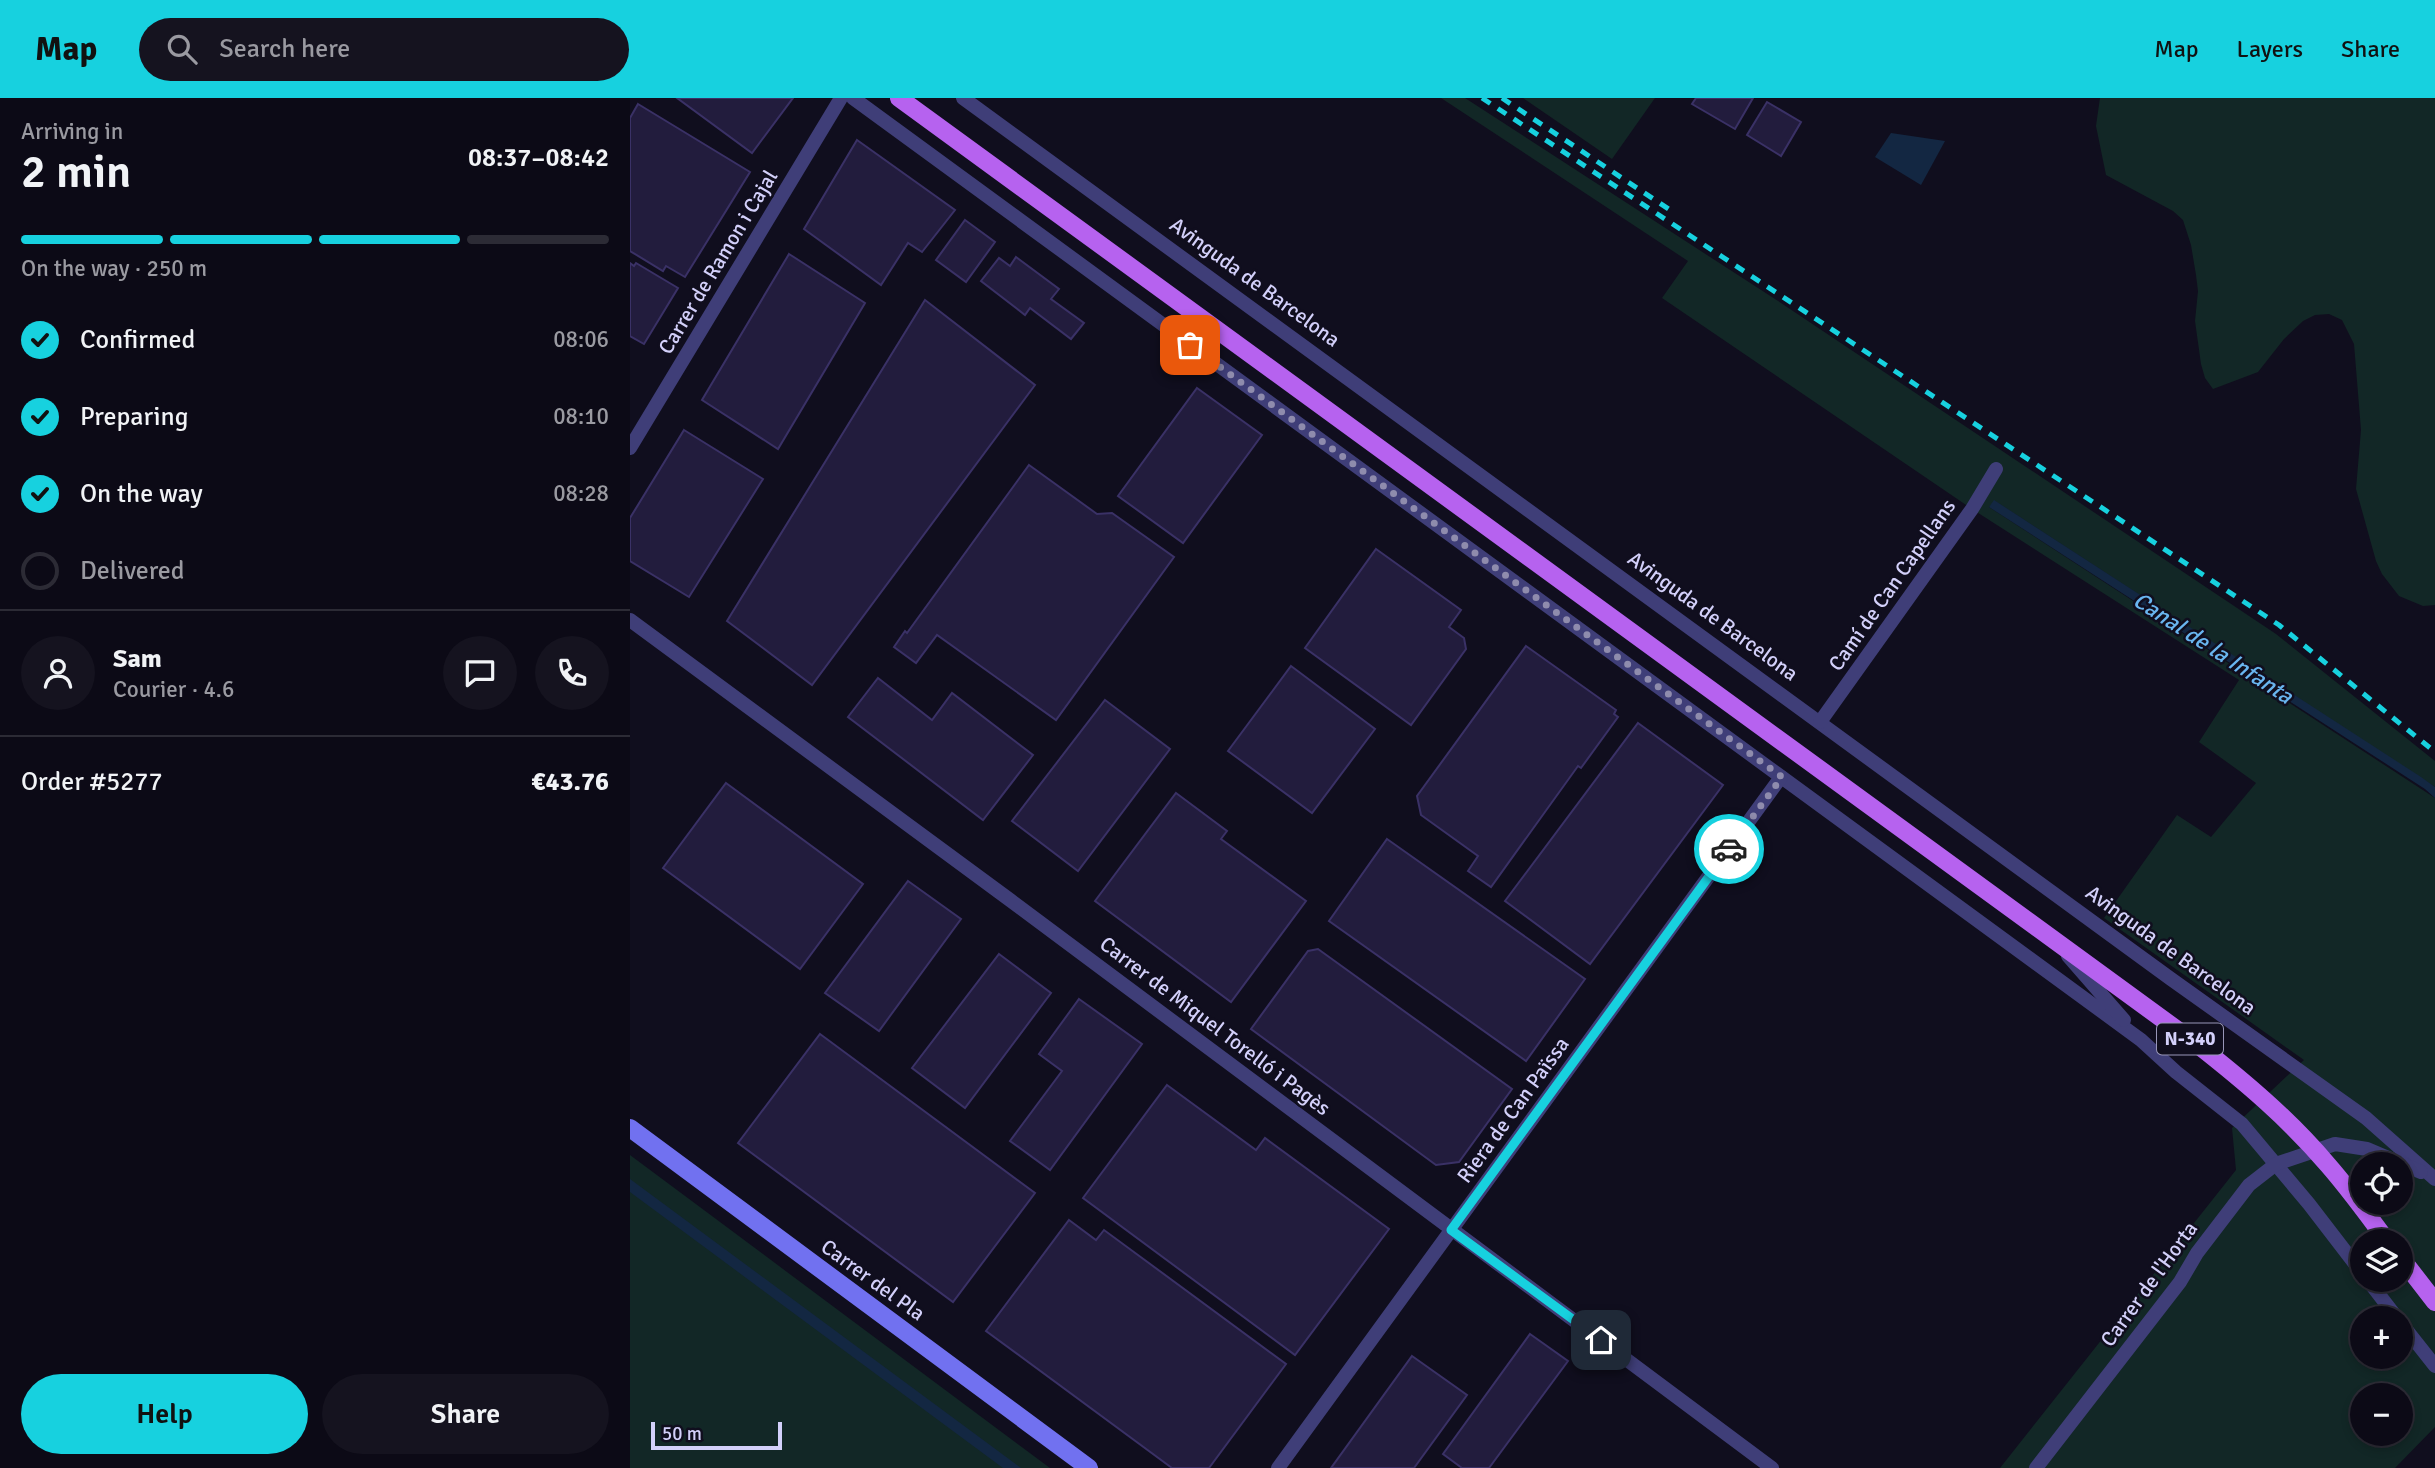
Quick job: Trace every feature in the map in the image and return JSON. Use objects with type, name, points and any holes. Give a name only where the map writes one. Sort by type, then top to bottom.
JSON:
[{"type":"main road","name":"N-340","points":[[899,98],[2198,1045],[2252,1088],[2315,1150],[2378,1229]]},
{"type":"main road","name":"Carrer del Pla","points":[[630,1128],[1089,1468]]},
{"type":"main road","points":[[2413,1274],[2435,1302]]},
{"type":"street","name":"Carrer de Ramon i Cajal","points":[[630,448],[841,98]]},
{"type":"street","points":[[853,98],[2140,1040],[2242,1124],[2350,1258]]},
{"type":"street","name":"Avinguda de Barcelona","points":[[963,98],[2366,1118],[2433,1178]]},
{"type":"street","name":"Camí de Can Capellans","points":[[1820,723],[1972,509],[1996,469]]},
{"type":"street","name":"Carrer de Miquel Torelló i Pagès","points":[[630,620],[1773,1468]]},
{"type":"street","name":"Riera de Can Païssa","points":[[1278,1468],[1782,777]]},
{"type":"street","points":[[2054,940],[2140,1040]]},
{"type":"street","name":"Avinguda de Barcelona","points":[[2315,1150],[2335,1144],[2367,1149],[2433,1178]]},
{"type":"street","name":"Carrer de l'Horta","points":[[2035,1468],[2180,1282],[2197,1253],[2249,1185],[2276,1164],[2315,1150]]},
{"type":"street","points":[[2377,1292],[2388,1306]]},
{"type":"street","points":[[2413,1338],[2435,1366]]},
{"type":"green space","points":[[1441,98],[1465,98],[1781,303],[2276,634],[2435,761],[2435,787],[1995,501],[1989,507],[2435,798],[2435,1427],[2395,1468],[2000,1468],[2236,1170],[2232,1128],[2304,1060],[2104,918],[2177,815],[2211,837],[2256,783],[2199,742],[2239,680],[1972,509],[1662,298],[1688,261]]},
{"type":"green space","points":[[1523,98],[1655,98],[1612,159]]},
{"type":"green space","points":[[2100,98],[2435,98],[2435,605],[2423,606],[2399,596],[2382,574],[2376,561],[2356,489],[2361,430],[2354,344],[2342,320],[2329,314],[2315,315],[2303,321],[2284,339],[2258,372],[2213,389],[2205,378],[2201,364],[2195,321],[2198,291],[2196,275],[2183,220],[2173,211],[2106,175],[2096,126]]},
{"type":"green space","points":[[630,1155],[1050,1468],[630,1468]]},
{"type":"water","points":[[1891,133],[1945,141],[1921,185],[1875,157]]},
{"type":"water","name":"Canal de la Infanta","points":[[1994,500],[2421,777],[2435,787],[2435,798],[1989,507]]},
{"type":"water","points":[[630,1179],[1021,1468],[1003,1468],[630,1192]]},
{"type":"building","points":[[677,98],[793,98],[752,153]]},
{"type":"building","points":[[1696,98],[1753,98],[1735,129],[1692,104]]},
{"type":"building","points":[[1767,102],[1801,122],[1781,156],[1747,135]]},
{"type":"building","points":[[638,104],[750,172],[685,277],[666,266],[663,271],[630,251],[630,118]]},
{"type":"building","points":[[857,140],[955,210],[922,252],[908,243],[881,285],[804,229]]},
{"type":"building","points":[[965,220],[995,242],[966,282],[936,260]]},
{"type":"building","points":[[789,254],[865,303],[778,449],[702,400]]},
{"type":"building","points":[[1016,257],[1059,289],[1051,299],[1084,323],[1071,339],[1030,308],[1025,315],[981,281],[999,258],[1010,266]]},
{"type":"building","points":[[630,263],[634,266],[636,263],[678,288],[644,344],[630,336]]},
{"type":"building","points":[[925,300],[1035,385],[812,685],[727,621]]},
{"type":"building","points":[[1197,388],[1262,435],[1183,543],[1118,496]]},
{"type":"building","points":[[684,430],[763,479],[689,597],[630,561],[630,518]]},
{"type":"building","points":[[1029,465],[1097,514],[1112,513],[1174,557],[1056,720],[937,635],[916,663],[894,647],[905,631],[907,633]]},
{"type":"building","points":[[1376,549],[1461,610],[1449,627],[1464,638],[1466,649],[1411,725],[1305,648]]},
{"type":"building","points":[[1526,646],[1616,710],[1614,714],[1618,717],[1581,768],[1578,766],[1491,887],[1468,871],[1478,856],[1421,815],[1417,796]]},
{"type":"building","points":[[1291,666],[1375,729],[1312,813],[1228,751]]},
{"type":"building","points":[[878,678],[932,720],[952,693],[1033,755],[983,820],[848,717]]},
{"type":"building","points":[[1105,700],[1170,749],[1078,871],[1012,821]]},
{"type":"building","points":[[1638,723],[1723,785],[1590,964],[1505,901]]},
{"type":"building","points":[[726,783],[863,884],[800,969],[663,868]]},
{"type":"building","points":[[1176,793],[1227,831],[1221,839],[1306,901],[1231,1002],[1095,901]]},
{"type":"building","points":[[1387,839],[1585,979],[1526,1061],[1329,921]]},
{"type":"building","points":[[908,881],[961,919],[879,1031],[825,993]]},
{"type":"building","points":[[1318,949],[1512,1089],[1459,1162],[1436,1165],[1251,1029],[1308,951]]},
{"type":"building","points":[[999,954],[1051,993],[965,1108],[912,1068]]},
{"type":"building","points":[[1079,999],[1142,1044],[1050,1170],[1010,1141],[1062,1071],[1039,1054]]},
{"type":"building","points":[[820,1034],[1035,1193],[953,1302],[738,1143]]},
{"type":"building","points":[[1167,1085],[1256,1150],[1265,1138],[1389,1229],[1295,1355],[1083,1198]]},
{"type":"building","points":[[1069,1220],[1096,1240],[1104,1230],[1286,1364],[1209,1468],[1172,1468],[986,1331]]},
{"type":"building","points":[[1530,1334],[1568,1361],[1489,1468],[1462,1468],[1443,1454]]},
{"type":"building","points":[[1412,1356],[1467,1395],[1414,1468],[1331,1468]]},
{"type":"railway","points":[[1482,98],[2279,625],[2435,752]]},
{"type":"railway","points":[[1502,98],[1670,210]]},
{"type":"way so far","points":[[1190,345],[1782,777],[1729,849]]},
{"type":"route","points":[[1601,1340],[1451,1230],[1729,849]]}]
